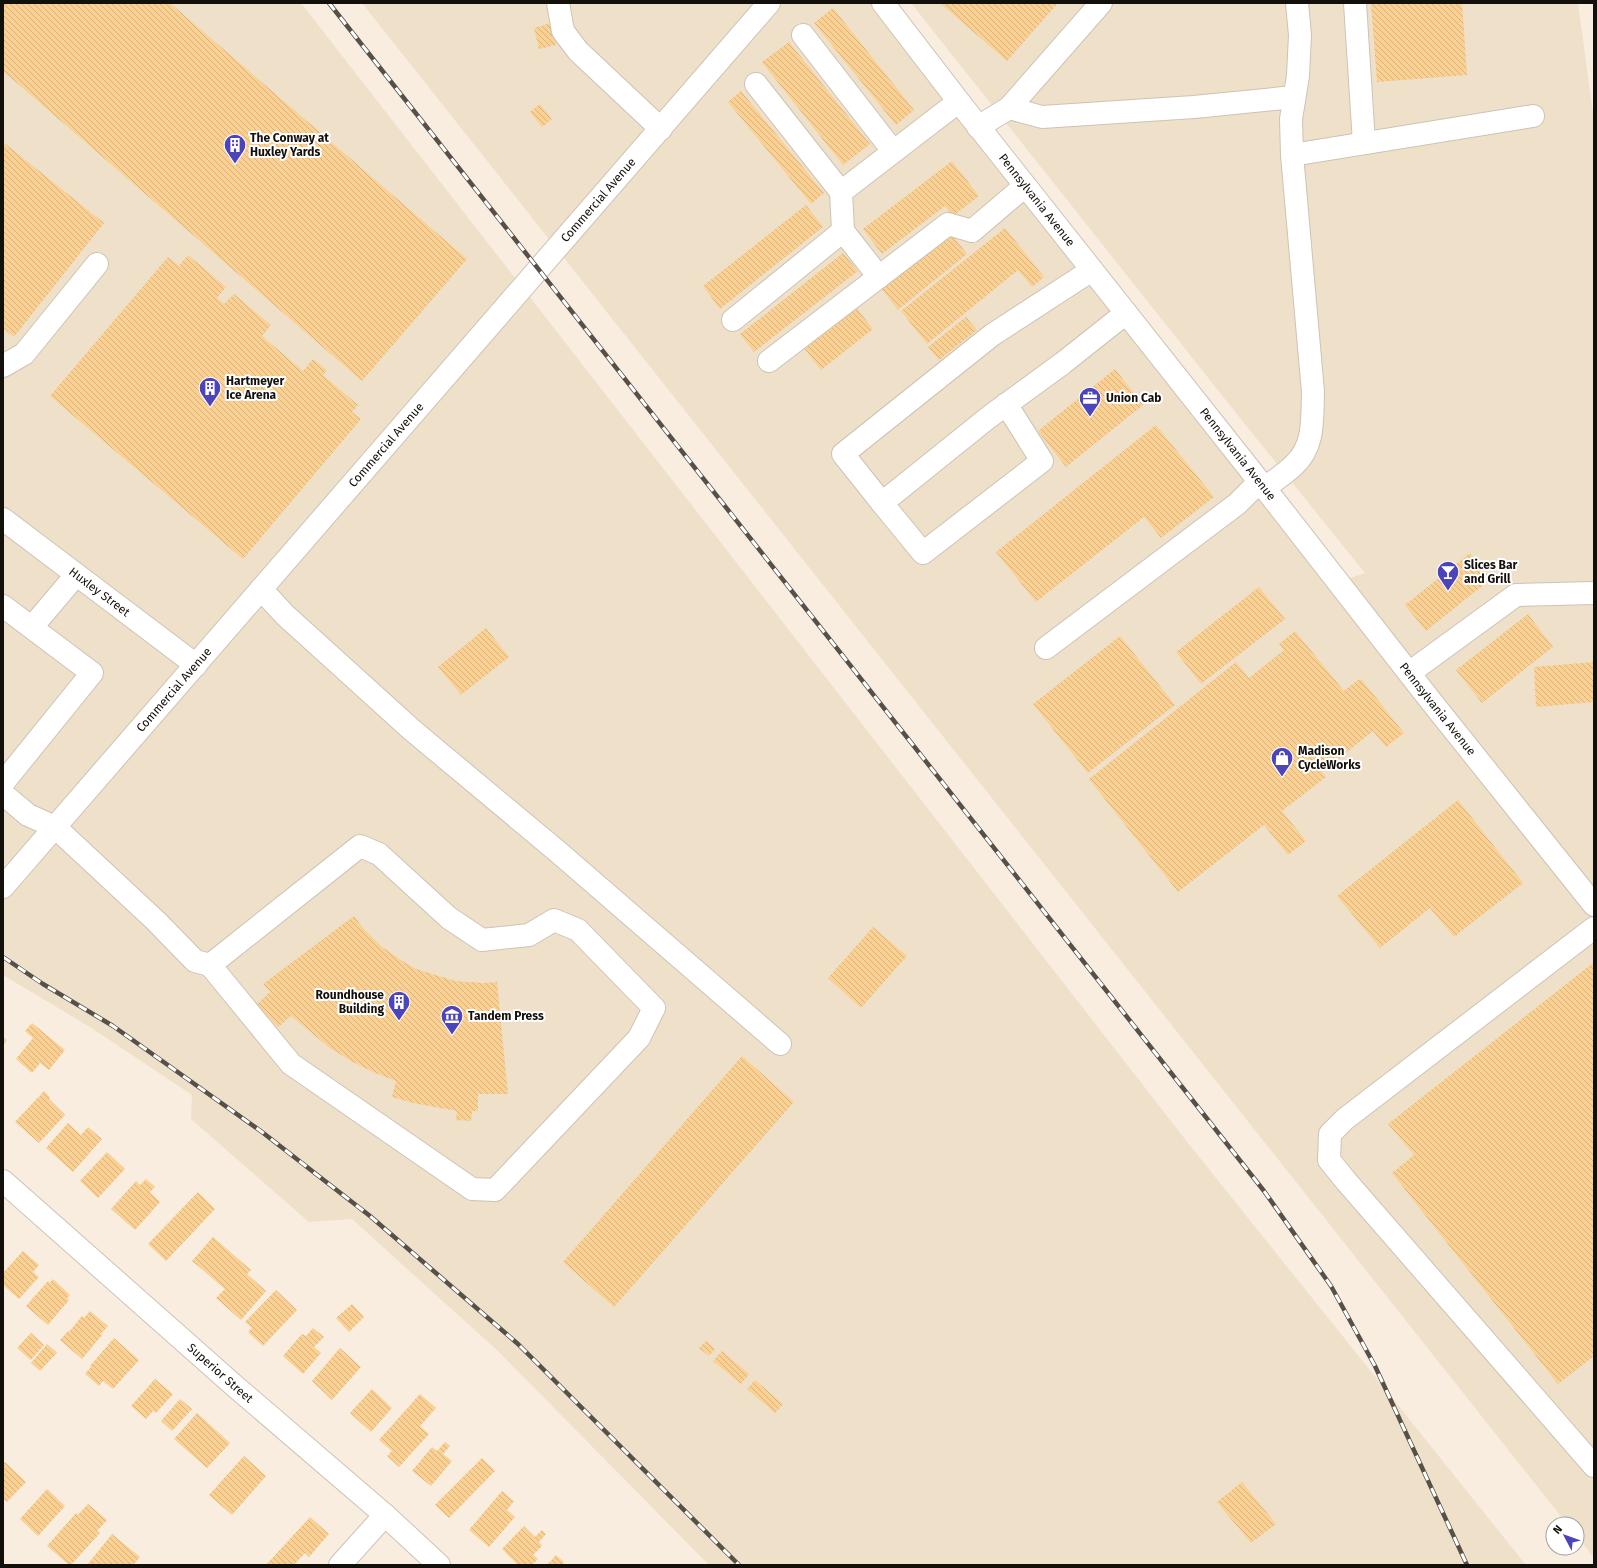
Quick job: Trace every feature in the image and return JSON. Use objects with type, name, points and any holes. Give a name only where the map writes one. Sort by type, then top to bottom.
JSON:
[{"type":"street","points":[[558,3],[563,31],[578,51],[660,129]]},
{"type":"street","name":"Commercial Avenue","points":[[3,887],[769,3]]},
{"type":"street","name":"Pennsylvania Avenue","points":[[883,3],[958,102],[1594,905]]},
{"type":"street","points":[[978,127],[1009,108],[1101,3]]},
{"type":"street","points":[[1046,648],[1262,485],[1295,465],[1307,449],[1312,430],[1313,392],[1292,155],[1291,119],[1298,76],[1300,34],[1297,3]]},
{"type":"street","points":[[1355,3],[1364,143]]},
{"type":"street","points":[[803,35],[893,152]]},
{"type":"street","points":[[756,84],[840,192],[843,231],[879,276]]},
{"type":"street","points":[[1009,108],[1042,116],[1194,107],[1294,98]]},
{"type":"street","points":[[840,192],[958,102]]},
{"type":"street","points":[[1292,155],[1533,116]]},
{"type":"street","points":[[769,361],[948,224],[972,231],[1025,186]]},
{"type":"street","points":[[733,320],[843,231]]},
{"type":"street","points":[[3,366],[24,354],[97,264]]},
{"type":"street","points":[[1006,404],[1042,461],[923,553],[843,454],[992,335],[1092,270]]},
{"type":"street","points":[[882,502],[1006,404],[1063,363],[1126,314]]},
{"type":"street","name":"Huxley Street","points":[[3,519],[196,665]]},
{"type":"street","points":[[32,627],[76,575]]},
{"type":"street","points":[[262,589],[286,615],[412,730],[563,856],[780,1044]]},
{"type":"street","points":[[1409,673],[1516,595],[1594,593]]},
{"type":"street","points":[[3,606],[92,673],[3,783]]},
{"type":"street","points":[[3,794],[28,815],[55,827],[156,921],[195,961],[210,965],[290,1064],[472,1189],[495,1190],[639,1038],[654,1008],[578,930],[554,920],[529,935],[482,940],[449,918],[379,854],[360,846],[210,965]]},
{"type":"street","points":[[1594,928],[1345,1119],[1330,1134],[1329,1160],[1594,1466]]},
{"type":"street","name":"Superior Street","points":[[3,1181],[237,1388],[385,1514],[439,1565]]},
{"type":"street","points":[[340,1565],[385,1514]]},
{"type":"shaded area","points":[[3,3],[301,3],[1188,1143],[1526,1565],[709,1565],[499,1352],[352,1219],[309,1222],[191,1119],[192,1095],[90,1027],[3,975]]},
{"type":"shaded area","points":[[362,3],[883,3],[1338,582],[1365,573],[1240,418],[911,3],[1578,3],[1594,121],[1594,1558],[1585,1546],[1585,1516],[1561,1516]]},
{"type":"building","name":"The Conway at Huxley Yards","points":[[3,3],[170,3],[467,259],[362,381],[3,71]]},
{"type":"building","points":[[940,3],[1058,3],[1007,61]]},
{"type":"building","points":[[1371,3],[1462,3],[1467,75],[1377,82]]},
{"type":"building","points":[[833,8],[914,110],[896,125],[814,23]]},
{"type":"building","points":[[551,23],[556,45],[539,49],[534,28]]},
{"type":"building","points":[[789,42],[870,144],[843,165],[762,62]]},
{"type":"building","points":[[741,91],[824,193],[811,204],[728,102]]},
{"type":"building","points":[[540,104],[552,119],[542,127],[530,112]]},
{"type":"building","points":[[3,142],[104,223],[14,337],[3,328]]},
{"type":"building","points":[[952,161],[979,196],[953,216],[945,206],[882,254],[863,229]]},
{"type":"building","points":[[806,205],[823,227],[720,309],[703,286]]},
{"type":"building","points":[[1005,228],[1044,277],[1032,287],[1018,270],[927,344],[901,311]]},
{"type":"building","points":[[949,231],[967,254],[898,310],[880,287]]},
{"type":"building","points":[[843,253],[858,271],[754,352],[740,334]]},
{"type":"building","name":"Hartmeyer Ice Arena","points":[[188,255],[226,287],[217,298],[224,304],[234,294],[271,325],[262,336],[303,371],[313,359],[327,370],[323,375],[358,405],[352,412],[361,419],[243,559],[50,396],[168,257],[179,266]]},
{"type":"building","points":[[852,302],[873,329],[821,370],[800,343]]},
{"type":"building","points":[[966,317],[977,330],[939,360],[928,347]]},
{"type":"building","name":"Union Cab","points":[[1115,369],[1143,405],[1066,467],[1038,431]]},
{"type":"building","points":[[1156,425],[1214,497],[1161,538],[1144,517],[1036,602],[996,552]]},
{"type":"building","name":"Slices Bar and Grill","points":[[1470,553],[1491,579],[1426,631],[1405,605]]},
{"type":"building","points":[[1259,587],[1285,619],[1201,684],[1176,652]]},
{"type":"building","points":[[1528,614],[1553,647],[1482,703],[1456,670]]},
{"type":"building","points":[[486,628],[509,657],[461,695],[438,667]]},
{"type":"building","points":[[1295,631],[1344,691],[1358,680],[1362,680],[1404,733],[1386,747],[1373,731],[1322,772],[1326,777],[1282,811],[1306,841],[1288,855],[1264,825],[1178,892],[1089,779],[1236,662],[1249,678],[1284,650],[1279,644]]},
{"type":"building","points":[[1120,636],[1175,705],[1088,773],[1033,704]]},
{"type":"building","points":[[1594,662],[1594,702],[1536,707],[1534,667]]},
{"type":"building","points":[[1458,800],[1523,883],[1454,937],[1430,908],[1380,948],[1337,896]]},
{"type":"building","name":"Roundhouse Building","points":[[354,916],[362,927],[382,947],[416,969],[455,981],[483,983],[497,982],[508,1094],[478,1094],[478,1111],[472,1111],[471,1121],[456,1120],[457,1111],[413,1103],[392,1097],[396,1081],[351,1061],[330,1048],[291,1016],[278,1027],[257,1004],[270,992],[263,984]]},
{"type":"building","points":[[873,927],[907,956],[861,1008],[828,978]]},
{"type":"building","points":[[1593,963],[1594,1356],[1558,1384],[1392,1173],[1414,1155],[1388,1124]]},
{"type":"building","points":[[32,1023],[65,1050],[49,1070],[40,1063],[32,1073],[16,1059],[33,1038],[25,1031]]},
{"type":"building","points":[[3,1037],[7,1040],[3,1045]]},
{"type":"building","points":[[742,1056],[794,1102],[614,1307],[563,1262]]},
{"type":"building","points":[[44,1091],[50,1097],[49,1099],[65,1115],[39,1143],[15,1122]]},
{"type":"building","points":[[68,1123],[81,1135],[88,1127],[102,1139],[73,1172],[46,1148]]},
{"type":"building","points":[[107,1152],[125,1169],[98,1198],[80,1181]]},
{"type":"building","points":[[146,1179],[155,1187],[150,1192],[160,1202],[135,1230],[111,1209],[136,1181],[140,1185]]},
{"type":"building","points":[[198,1192],[215,1209],[166,1261],[148,1244]]},
{"type":"building","points":[[213,1237],[251,1270],[247,1274],[266,1291],[241,1320],[216,1298],[225,1289],[192,1261]]},
{"type":"building","points":[[23,1251],[39,1265],[33,1272],[39,1277],[19,1299],[3,1285],[3,1273]]},
{"type":"building","points":[[53,1279],[70,1295],[67,1298],[69,1300],[48,1325],[26,1306],[48,1281],[50,1283]]},
{"type":"building","points":[[276,1290],[297,1310],[263,1346],[248,1332],[252,1328],[245,1322]]},
{"type":"building","points":[[352,1304],[364,1317],[349,1332],[336,1318]]},
{"type":"building","points":[[90,1311],[108,1326],[82,1359],[60,1340],[68,1331],[69,1332],[82,1316],[84,1318]]},
{"type":"building","points":[[313,1328],[324,1337],[314,1347],[321,1353],[303,1374],[283,1356],[302,1334],[306,1336]]},
{"type":"building","points":[[31,1333],[44,1345],[31,1360],[17,1348]]},
{"type":"building","points":[[114,1338],[139,1360],[113,1389],[103,1381],[99,1386],[85,1374]]},
{"type":"building","points":[[706,1341],[715,1349],[709,1356],[699,1348]]},
{"type":"building","points":[[47,1344],[57,1353],[40,1371],[31,1363]]},
{"type":"building","points":[[340,1348],[361,1367],[332,1400],[312,1381]]},
{"type":"building","points":[[722,1351],[749,1374],[741,1384],[713,1361]]},
{"type":"building","points":[[155,1379],[173,1394],[156,1413],[153,1411],[146,1419],[131,1406]]},
{"type":"building","points":[[755,1380],[783,1404],[775,1413],[747,1389]]},
{"type":"building","points":[[372,1389],[392,1408],[371,1432],[350,1413]]},
{"type":"building","points":[[420,1394],[436,1408],[420,1426],[429,1434],[399,1467],[387,1456],[392,1451],[379,1440]]},
{"type":"building","points":[[180,1399],[192,1409],[172,1431],[161,1421]]},
{"type":"building","points":[[197,1413],[230,1443],[207,1468],[174,1439]]},
{"type":"building","points":[[445,1442],[450,1446],[443,1454],[452,1461],[431,1486],[412,1471],[432,1447],[437,1451]]},
{"type":"building","points":[[244,1456],[266,1476],[232,1515],[209,1495]]},
{"type":"building","points":[[482,1458],[495,1471],[449,1518],[435,1505]]},
{"type":"building","points":[[5,1462],[26,1482],[7,1502],[3,1498],[3,1464]]},
{"type":"building","points":[[1242,1482],[1276,1524],[1251,1543],[1217,1502]]},
{"type":"building","points":[[47,1489],[65,1506],[38,1536],[20,1519]]},
{"type":"building","points":[[502,1491],[514,1501],[507,1510],[515,1517],[489,1547],[469,1530]]},
{"type":"building","points":[[88,1504],[107,1520],[97,1531],[100,1533],[71,1565],[69,1565],[47,1546],[76,1513],[78,1515]]},
{"type":"building","points":[[310,1517],[329,1534],[309,1557],[305,1553],[294,1565],[266,1565]]},
{"type":"building","points":[[524,1526],[535,1537],[542,1530],[546,1534],[539,1542],[542,1546],[533,1555],[538,1559],[532,1565],[518,1565],[502,1549]]},
{"type":"building","points":[[112,1534],[140,1557],[133,1565],[87,1565]]},
{"type":"building","points":[[556,1555],[564,1562],[562,1565],[547,1565]]},
{"type":"railway","points":[[329,3],[1264,1191],[1331,1286],[1375,1366],[1467,1565]]},
{"type":"railway","points":[[3,957],[43,984],[113,1026],[262,1132],[370,1216],[518,1344],[739,1565]]},
{"type":"place","name":"The Conway at Huxley Yards","points":[[235,164]]},
{"type":"place","name":"Hartmeyer Ice Arena","points":[[210,408]]},
{"type":"place","name":"Union Cab","points":[[1090,418]]},
{"type":"place","name":"Slices Bar and Grill","points":[[1448,592]]},
{"type":"place","name":"Madison CycleWorks","points":[[1282,778]]},
{"type":"place","name":"Roundhouse Building","points":[[399,1022]]},
{"type":"place","name":"Tandem Press","points":[[452,1036]]}]
